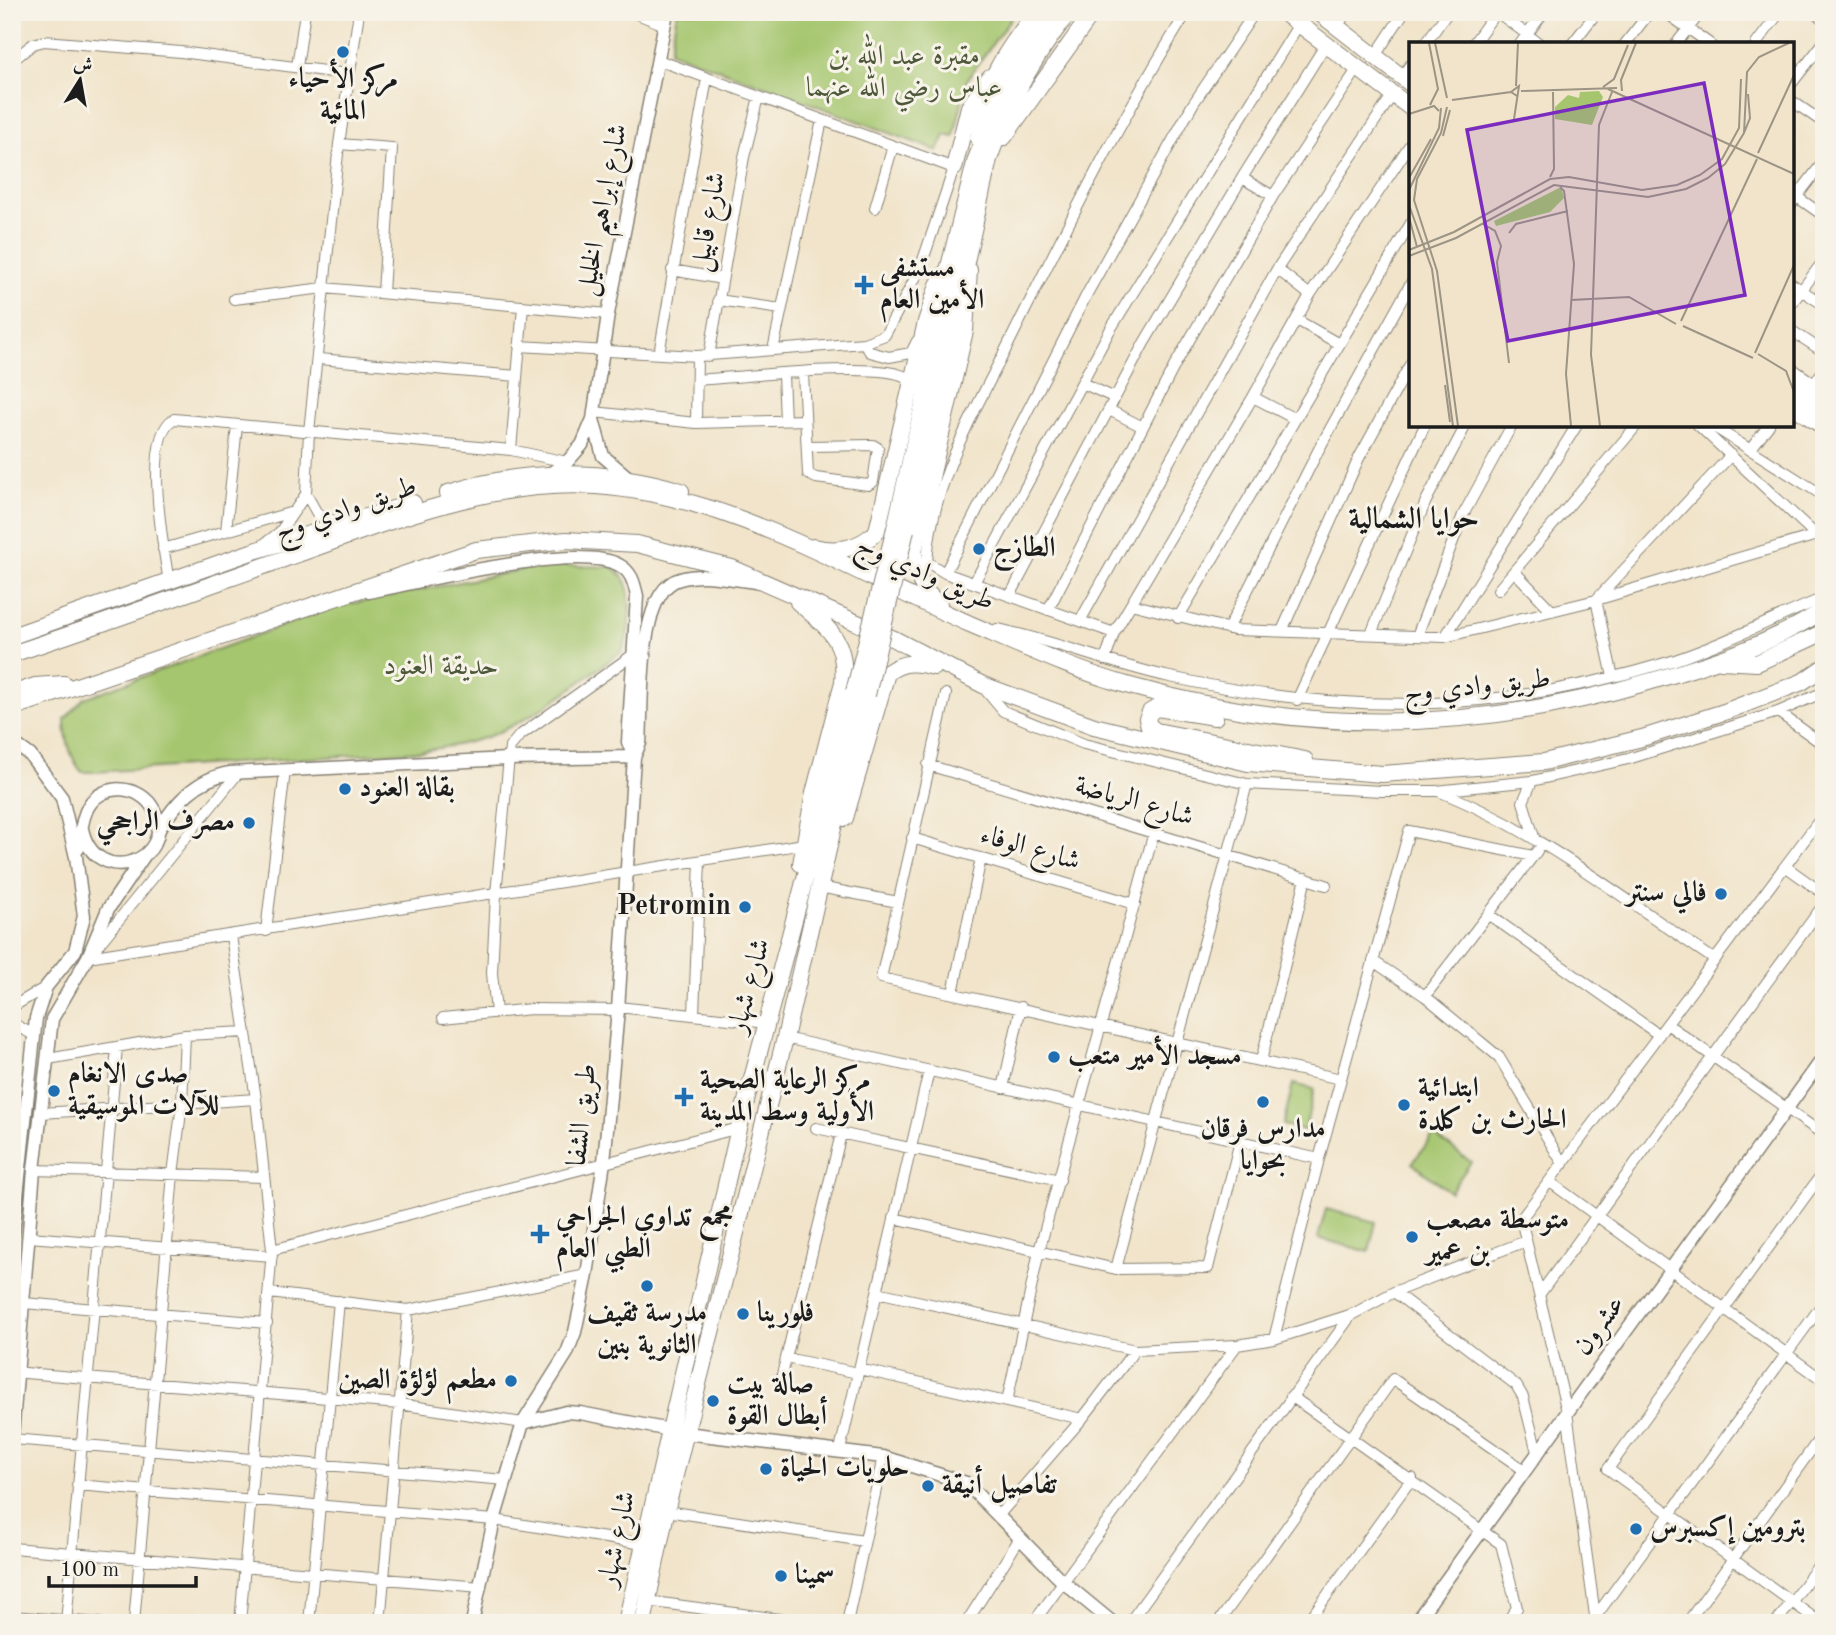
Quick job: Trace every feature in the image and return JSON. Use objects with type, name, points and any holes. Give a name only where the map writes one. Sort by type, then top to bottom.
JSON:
[{"type":"main road","points":[[954,168],[969,107],[1036,12]]},
{"type":"main road","points":[[901,529],[949,267],[982,159],[1015,65],[1054,12]]},
{"type":"main road","points":[[982,159],[1029,66],[1069,12]]},
{"type":"main road","points":[[982,159],[1093,12]]},
{"type":"main road","points":[[1283,12],[1409,106]]},
{"type":"main road","points":[[1318,12],[1342,19],[1375,56],[1408,75]]},
{"type":"main road","points":[[968,623],[928,596],[916,572],[914,551],[965,331],[970,252],[982,159],[982,105],[998,63]]},
{"type":"main road","points":[[833,801],[970,252]]},
{"type":"main road","points":[[793,543],[828,550],[848,548],[864,543],[877,531],[926,322],[938,285],[949,267]]},
{"type":"main road","points":[[1794,361],[1822,376]]},
{"type":"main road","points":[[1794,374],[1824,394]]},
{"type":"main road","points":[[1794,391],[1824,411]]},
{"type":"main road","points":[[1794,406],[1824,427]]},
{"type":"main road","points":[[12,636],[340,523],[471,486],[551,473],[629,478],[699,496],[756,525]]},
{"type":"main road","name":"طريق وادي وج","points":[[12,654],[408,515],[480,495],[545,487],[595,486],[693,502],[756,525],[968,623],[1126,685],[1215,707],[1293,720],[1390,723],[1497,715],[1590,699],[1766,641],[1824,610]]},
{"type":"main road","points":[[12,708],[476,551],[565,540],[604,540],[686,555],[732,568],[894,639],[973,680]]},
{"type":"main road","points":[[786,591],[833,632],[845,665],[844,682],[804,844],[791,936]]},
{"type":"main road","points":[[1714,660],[1756,663],[1824,632]]},
{"type":"main road","points":[[12,666],[67,636]]},
{"type":"main road","points":[[819,887],[830,879],[887,673],[899,664],[918,662],[1094,726],[1248,763],[1382,774],[1544,762],[1642,738],[1727,711],[1802,682],[1824,667]]},
{"type":"main road","points":[[12,694],[35,686],[88,682]]},
{"type":"main road","points":[[1338,721],[1296,730],[1157,708],[1150,712],[1147,719],[1149,726],[1156,731],[1280,754],[1343,771]]},
{"type":"main road","name":"شارع شهار","points":[[626,1623],[643,1544],[678,1431],[785,1038],[819,887],[833,801]]},
{"type":"main road","name":"شارع شهار","points":[[643,1623],[666,1511],[678,1431],[739,1128],[791,936],[833,801]]},
{"type":"street","points":[[297,67],[304,12]]},
{"type":"street","points":[[340,523],[318,515],[306,494],[309,432],[319,359],[339,144],[347,74],[359,12]]},
{"type":"street","points":[[632,12],[666,19]]},
{"type":"street","points":[[1114,633],[945,573],[927,562],[929,534],[944,475],[1042,276],[1156,62],[1187,12]]},
{"type":"street","points":[[945,573],[1101,268],[1193,104],[1255,12]]},
{"type":"street","points":[[1375,56],[1404,12]]},
{"type":"street","points":[[1426,42],[1448,12]]},
{"type":"street","points":[[1474,42],[1496,12],[1537,42]]},
{"type":"street","points":[[1521,42],[1544,12]]},
{"type":"street","points":[[1574,42],[1597,12]]},
{"type":"street","points":[[1627,42],[1650,12]]},
{"type":"street","points":[[1665,12],[1707,42]]},
{"type":"street","points":[[1678,42],[1701,12]]},
{"type":"street","points":[[1758,42],[1780,12]]},
{"type":"street","points":[[1814,12],[1824,20]]},
{"type":"street","name":"شارع إبراهيم الخليل","points":[[594,416],[608,314],[666,19]]},
{"type":"street","points":[[974,583],[1110,330],[1299,23]]},
{"type":"street","points":[[12,61],[33,44],[44,41],[181,52],[347,74]]},
{"type":"street","points":[[1794,80],[1824,42]]},
{"type":"street","points":[[1010,596],[1115,398],[1242,178],[1326,44]]},
{"type":"street","points":[[658,60],[954,168],[937,227],[914,280],[885,335],[867,347]]},
{"type":"street","points":[[1048,610],[1176,363],[1273,196],[1358,68]]},
{"type":"street","points":[[659,354],[707,78]]},
{"type":"street","points":[[1080,621],[1277,269],[1393,94]]},
{"type":"street","name":"شارع قابيل","points":[[709,356],[744,157],[759,97]]},
{"type":"street","points":[[1794,102],[1824,123]]},
{"type":"street","points":[[773,350],[822,120]]},
{"type":"street","points":[[339,144],[392,148],[383,293]]},
{"type":"street","points":[[875,208],[893,146]]},
{"type":"street","points":[[1105,660],[1114,633],[1254,397],[1310,295],[1408,156]]},
{"type":"street","points":[[1824,161],[1795,200],[1824,216]]},
{"type":"street","points":[[1242,178],[1273,196]]},
{"type":"street","points":[[1178,618],[1409,226]]},
{"type":"street","points":[[1824,260],[1797,287],[1824,306]]},
{"type":"street","points":[[1277,269],[1310,295]]},
{"type":"street","points":[[672,270],[722,279]]},
{"type":"street","points":[[1228,629],[1319,449],[1409,287]]},
{"type":"street","points":[[234,299],[324,288],[608,314]]},
{"type":"street","points":[[718,300],[781,309]]},
{"type":"street","points":[[510,450],[523,306]]},
{"type":"street","points":[[1297,320],[1339,344]]},
{"type":"street","points":[[519,346],[697,356],[867,347],[889,357],[911,353],[926,322]]},
{"type":"street","points":[[1794,332],[1824,352]]},
{"type":"street","points":[[867,347],[868,370]]},
{"type":"street","points":[[696,423],[697,356]]},
{"type":"street","points":[[319,359],[517,376]]},
{"type":"street","points":[[1282,631],[1359,458],[1409,366]]},
{"type":"street","points":[[697,380],[868,370],[902,374],[906,378],[909,391]]},
{"type":"street","points":[[803,373],[808,474],[816,478],[868,485],[873,482],[878,448],[873,445],[807,446]]},
{"type":"street","points":[[783,375],[785,420]]},
{"type":"street","points":[[1082,383],[1115,398]]},
{"type":"street","points":[[1254,397],[1295,419]]},
{"type":"street","points":[[1109,410],[1143,427]]},
{"type":"street","points":[[594,416],[696,423],[805,420]]},
{"type":"street","points":[[551,473],[567,462],[582,444],[594,416]]},
{"type":"street","points":[[594,416],[603,456],[629,478]]},
{"type":"street","points":[[169,582],[163,549],[157,470],[159,449],[168,422],[174,419],[510,450],[567,462]]},
{"type":"street","points":[[226,531],[237,426]]},
{"type":"street","points":[[1297,700],[1424,427]]},
{"type":"street","points":[[1371,634],[1426,501],[1465,427]]},
{"type":"street","points":[[1417,635],[1463,515],[1511,427]]},
{"type":"street","points":[[1445,637],[1576,427]]},
{"type":"street","points":[[1498,590],[1635,427]]},
{"type":"street","points":[[1700,427],[1821,535]]},
{"type":"street","points":[[1714,427],[1824,496]]},
{"type":"street","points":[[1750,450],[1767,427]]},
{"type":"street","points":[[1596,600],[1731,454]]},
{"type":"street","points":[[257,550],[280,532],[306,494]]},
{"type":"street","points":[[163,549],[293,512]]},
{"type":"street","points":[[1131,604],[1228,629],[1445,637],[1596,600],[1821,535]]},
{"type":"street","points":[[321,602],[515,563],[549,559],[612,562],[630,573],[634,583],[634,654],[628,743],[634,757]]},
{"type":"street","points":[[1514,571],[1552,611]]},
{"type":"street","points":[[634,757],[640,743],[648,621],[659,594],[678,579],[692,577],[767,584]]},
{"type":"street","points":[[968,623],[1021,634],[1170,677],[1297,700],[1375,706],[1449,704],[1557,691],[1613,677],[1733,639],[1824,598]]},
{"type":"street","points":[[1596,600],[1613,677]]},
{"type":"street","points":[[496,1012],[492,974],[496,894],[510,747],[519,736],[634,654]]},
{"type":"street","points":[[973,680],[1003,711],[1084,744],[1247,784],[1436,791],[1532,781],[1628,759],[1777,712],[1824,692]]},
{"type":"street","points":[[946,694],[881,978],[1341,1079]]},
{"type":"street","points":[[1777,712],[1824,745]]},
{"type":"street","points":[[12,742],[30,755],[47,774],[91,852],[113,864],[125,864],[144,856]]},
{"type":"street","points":[[506,1480],[12,1438],[15,1372],[34,1170],[52,1018],[88,957],[108,909],[155,843],[158,831],[170,813],[203,781],[239,772],[507,759],[634,757]]},
{"type":"street","name":"طريق الشفا","points":[[472,1623],[494,1520],[523,1423],[567,1353],[575,1332],[587,1275],[604,1161],[618,1009],[629,872],[634,757]]},
{"type":"street","name":"شارع الرياضة","points":[[928,765],[1326,884]]},
{"type":"street","points":[[266,930],[285,771]]},
{"type":"street","points":[[88,957],[239,772]]},
{"type":"street","points":[[1424,996],[1533,856],[1539,842],[1522,802],[1532,781]]},
{"type":"street","points":[[1116,1269],[1247,784]]},
{"type":"street","points":[[12,1242],[32,1034],[46,988],[75,951],[82,934],[83,916],[76,857],[83,816],[98,796],[121,789],[145,797],[153,807],[158,831]]},
{"type":"street","points":[[1436,791],[1479,807],[1539,842],[1715,960]]},
{"type":"street","points":[[1594,1621],[1567,1412],[1521,1219],[1824,814]]},
{"type":"street","points":[[1274,1339],[1318,1159],[1409,831],[1533,856]]},
{"type":"street","points":[[1007,1402],[1039,1251],[1154,832]]},
{"type":"street","name":"شارع الوفاء","points":[[912,838],[1135,904]]},
{"type":"street","points":[[88,957],[804,844]]},
{"type":"street","points":[[953,993],[981,858]]},
{"type":"street","points":[[694,1014],[701,862]]},
{"type":"street","points":[[1785,866],[1824,894]]},
{"type":"street","points":[[1261,1061],[1306,878]]},
{"type":"street","points":[[819,887],[898,902]]},
{"type":"street","points":[[1539,1295],[1824,904]]},
{"type":"street","points":[[1488,914],[1659,1035]]},
{"type":"street","points":[[231,936],[256,1099],[272,1253],[240,1623]]},
{"type":"street","points":[[1373,961],[1424,996],[1499,1056],[1563,1164]]},
{"type":"street","points":[[12,1007],[46,988]]},
{"type":"street","points":[[1003,1088],[1021,1007]]},
{"type":"street","points":[[443,1018],[496,1012],[618,1009],[694,1014],[767,1023]]},
{"type":"street","points":[[12,1023],[32,1034]]},
{"type":"street","points":[[1667,1024],[1824,1135]]},
{"type":"street","points":[[48,1059],[185,1035],[246,1032]]},
{"type":"street","points":[[134,1623],[166,1248],[182,1104],[185,1035]]},
{"type":"street","points":[[785,1038],[1318,1159]]},
{"type":"street","points":[[66,1621],[117,1047]]},
{"type":"street","name":"عشرون","points":[[1415,1623],[1824,1057]]},
{"type":"street","points":[[841,1450],[929,1071]]},
{"type":"street","points":[[42,1113],[256,1099]]},
{"type":"street","points":[[29,1237],[272,1253],[604,1161],[739,1128]]},
{"type":"street","points":[[816,1128],[1060,1180]]},
{"type":"street","points":[[781,1379],[841,1134]]},
{"type":"street","points":[[894,1218],[1116,1269],[1208,1268],[1240,1141]]},
{"type":"street","points":[[34,1170],[262,1177]]},
{"type":"street","points":[[1821,1623],[1608,1469],[1824,1171]]},
{"type":"street","points":[[1550,1182],[1824,1381]]},
{"type":"street","points":[[877,1292],[1135,1350],[1237,1345],[1274,1339],[1353,1314],[1394,1292],[1526,1241]]},
{"type":"street","points":[[270,1293],[408,1310],[587,1275]]},
{"type":"street","points":[[1394,1292],[1516,1385],[1523,1397],[1537,1452]]},
{"type":"street","points":[[309,1623],[339,1301]]},
{"type":"street","points":[[1594,1621],[1824,1302]]},
{"type":"street","points":[[23,1303],[267,1323]]},
{"type":"street","points":[[380,1623],[408,1310]]},
{"type":"street","points":[[1129,1623],[1353,1314]]},
{"type":"street","points":[[1033,1623],[1237,1345]]},
{"type":"street","points":[[998,1516],[1082,1419],[1135,1350]]},
{"type":"street","points":[[786,1359],[858,1371],[1082,1419]]},
{"type":"street","points":[[15,1372],[400,1404],[523,1423],[566,1412],[678,1431],[883,1457],[966,1483],[1062,1581],[1113,1623]]},
{"type":"street","points":[[1218,1623],[1393,1379],[1524,1471]]},
{"type":"street","points":[[1291,1396],[1412,1478],[1501,1544],[1517,1608],[1506,1623]]},
{"type":"street","points":[[1687,1623],[1824,1432]]},
{"type":"street","points":[[848,1623],[883,1457]]},
{"type":"street","points":[[1307,1623],[1412,1478]]},
{"type":"street","points":[[77,1485],[494,1520],[643,1544]]},
{"type":"street","points":[[666,1511],[864,1541]]},
{"type":"street","points":[[966,1623],[1020,1538]]},
{"type":"street","points":[[12,1548],[481,1587]]},
{"type":"street","points":[[1776,1623],[1824,1558]]},
{"type":"street","points":[[647,1601],[760,1620],[808,1623]]},
{"type":"street","points":[[12,1616],[100,1623]]},
{"type":"green space","name":"مقبرة عبد الله بن عباس رضي الله عنهما","points":[[677,12],[1015,12],[967,80],[954,137],[945,135],[938,151],[670,51]]},
{"type":"green space","name":"حديقة العنود","points":[[546,565],[613,567],[625,580],[627,587],[627,637],[621,652],[577,684],[516,724],[490,736],[421,751],[95,772],[82,772],[71,754],[65,719],[84,698],[334,607]]},
{"type":"green space","points":[[1293,1084],[1314,1089],[1305,1130],[1283,1125]]},
{"type":"green space","points":[[1434,1135],[1471,1162],[1450,1192],[1412,1163]]},
{"type":"green space","points":[[1326,1209],[1376,1222],[1369,1252],[1318,1238]]},
{"type":"place","name":"مركز الأحياء المائية","points":[[343,52]]},
{"type":"place","name":"مستشفى الأمين العام","points":[[864,285]]},
{"type":"place","name":"الطازج","points":[[979,549]]},
{"type":"place","name":"بقالة العنود","points":[[345,789]]},
{"type":"place","name":"مصرف الراجحي","points":[[249,823]]},
{"type":"place","name":"فالي سنتر","points":[[1721,894]]},
{"type":"place","name":"Petromin","points":[[745,907]]},
{"type":"place","name":"مسجد الأمير متعب","points":[[1054,1057]]},
{"type":"place","name":"صدى الانغام للآلات الموسيقية","points":[[54,1091]]},
{"type":"place","name":"مركز الرعاية الصحية الأولية وسط المدينة","points":[[684,1097]]},
{"type":"place","name":"مدارس فرقان بحوايا","points":[[1263,1102]]},
{"type":"place","name":"ابتدائية الحارث بن كلدة","points":[[1404,1105]]},
{"type":"place","name":"مجمع تداوي الجراحي الطبي العام","points":[[540,1234]]},
{"type":"place","name":"متوسطة مصعب بن عمير","points":[[1412,1237]]},
{"type":"place","name":"مدرسة ثقيف الثانوية بنين","points":[[647,1286]]},
{"type":"place","name":"فلورينا","points":[[743,1314]]},
{"type":"place","name":"مطعم لؤلؤة الصين","points":[[511,1381]]},
{"type":"place","name":"صالة بيت أبطال القوة","points":[[713,1401]]},
{"type":"place","name":"حلويات الحياة","points":[[766,1469]]},
{"type":"place","name":"تفاصيل أنيقة","points":[[928,1486]]},
{"type":"place","name":"بترومين إكسبرس","points":[[1636,1529]]},
{"type":"place","name":"سمينا","points":[[781,1576]]},
{"type":"district","name":"حوايا الشمالية","points":[[1414,520]]}]
